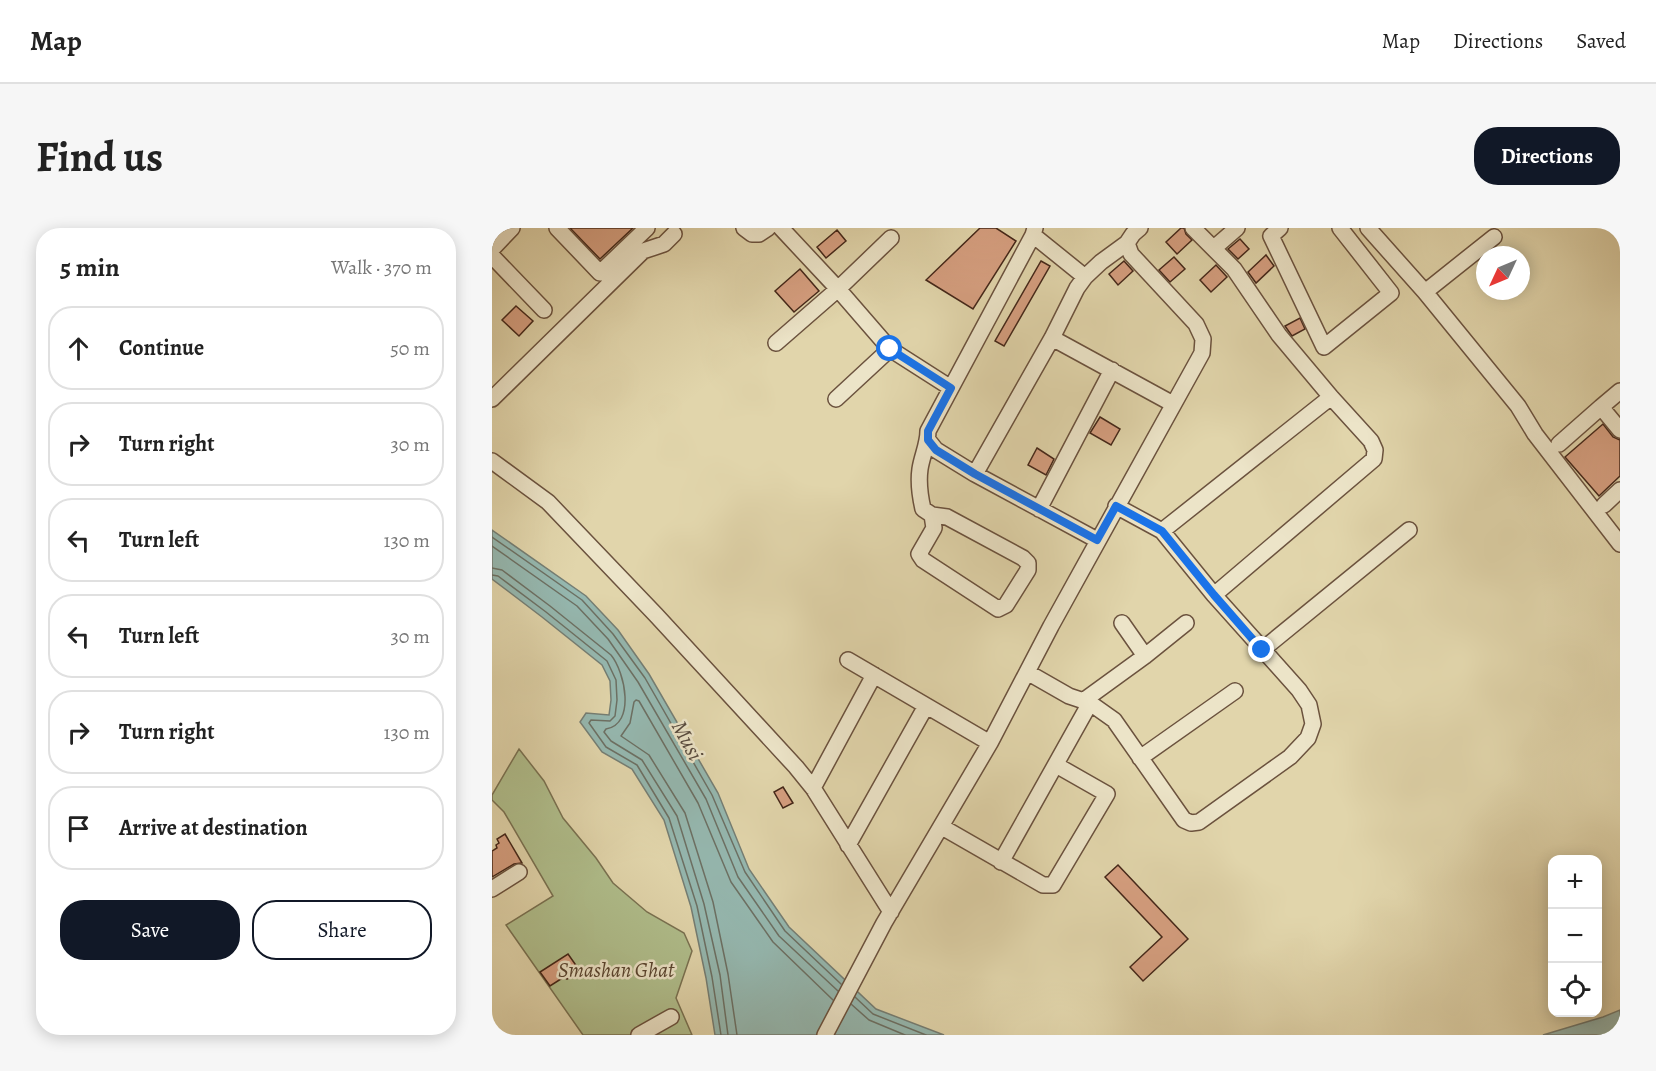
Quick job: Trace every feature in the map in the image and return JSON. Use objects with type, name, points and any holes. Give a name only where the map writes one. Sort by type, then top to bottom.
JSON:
[{"type":"street","points":[[492,249],[512,228]]},
{"type":"street","points":[[556,228],[600,273],[647,228]]},
{"type":"street","points":[[744,228],[752,234],[759,234],[768,228]]},
{"type":"street","points":[[781,228],[890,349],[951,388]]},
{"type":"street","points":[[975,474],[1052,338],[1077,288],[1085,277],[1126,243],[1140,228]]},
{"type":"street","points":[[1193,228],[1234,269],[1279,335],[1371,441],[1375,450],[1374,459],[1214,595]]},
{"type":"street","points":[[1214,248],[1237,228]]},
{"type":"street","points":[[1280,228],[1270,236],[1324,347],[1391,293],[1340,228]]},
{"type":"street","points":[[1368,228],[1425,292],[1518,406],[1535,434],[1620,544]]},
{"type":"street","points":[[932,515],[934,528],[919,554],[923,560],[998,609],[1006,605],[1028,570],[1028,563],[1023,558],[947,517],[932,515],[923,509],[919,493],[920,468],[928,440],[928,431],[1034,232],[1085,277]]},
{"type":"street","points":[[492,399],[643,251],[664,244],[675,234]]},
{"type":"street","points":[[1425,292],[1494,237]]},
{"type":"street","points":[[776,342],[838,289],[891,238]]},
{"type":"street","points":[[825,1035],[887,918],[990,743],[1097,540],[1202,353],[1203,339],[1196,324],[1131,254],[1126,243]]},
{"type":"street","points":[[492,256],[544,310]]},
{"type":"street","points":[[1052,338],[1173,404]]},
{"type":"street","points":[[836,399],[890,349]]},
{"type":"street","points":[[1039,508],[1112,370]]},
{"type":"street","points":[[1559,444],[1620,390]]},
{"type":"street","points":[[1162,531],[1331,397]]},
{"type":"street","points":[[1601,407],[1620,430]]},
{"type":"street","points":[[928,440],[936,450],[975,474],[1097,540]]},
{"type":"street","points":[[492,461],[548,501],[796,767],[813,788],[848,845],[887,918]]},
{"type":"street","points":[[1604,505],[1620,490]]},
{"type":"street","points":[[1027,672],[1069,696],[1087,702],[1114,720],[1184,820],[1191,823],[1199,822],[1290,757],[1308,738],[1313,724],[1310,705],[1299,690],[1214,595],[1162,531],[1116,506]]},
{"type":"street","points":[[1262,650],[1409,530]]},
{"type":"street","points":[[1122,623],[1145,656]]},
{"type":"street","points":[[1000,862],[1056,765],[1087,702],[1186,623]]},
{"type":"street","points":[[848,660],[990,743]]},
{"type":"street","points":[[813,788],[874,675]]},
{"type":"street","points":[[1140,758],[1235,691]]},
{"type":"street","points":[[848,845],[926,706]]},
{"type":"street","points":[[942,827],[1043,885],[1053,885],[1107,795],[1056,765]]},
{"type":"street","points":[[492,889],[519,872]]},
{"type":"street","points":[[639,1035],[670,1017]]},
{"type":"green space","name":"Smashan Ghat","points":[[519,749],[544,781],[563,818],[613,883],[647,912],[684,933],[692,951],[676,998],[692,1035],[583,1035],[506,925],[553,896],[504,812],[492,800],[492,795]]},
{"type":"water","points":[[492,530],[586,596],[618,630],[649,674],[718,793],[749,869],[789,927],[876,1009],[944,1035],[715,1035],[691,907],[664,820],[632,769],[602,752],[580,722],[586,713],[609,715],[610,681],[602,665],[492,579]]},
{"type":"water","points":[[1620,1010],[1620,1035],[1543,1035],[1603,1017]]},
{"type":"building","points":[[570,228],[633,228],[600,259]]},
{"type":"building","points":[[980,228],[996,228],[1016,241],[973,309],[926,280]]},
{"type":"building","points":[[1181,228],[1184,228],[1192,240],[1177,254],[1166,242]]},
{"type":"building","points":[[837,230],[846,241],[826,258],[817,247]]},
{"type":"building","points":[[1240,239],[1249,249],[1238,259],[1228,249]]},
{"type":"building","points":[[1266,255],[1274,266],[1256,283],[1248,272]]},
{"type":"building","points":[[1174,257],[1185,269],[1170,282],[1159,270]]},
{"type":"building","points":[[1041,261],[1050,266],[1004,346],[995,341]]},
{"type":"building","points":[[1124,261],[1133,271],[1118,285],[1109,274]]},
{"type":"building","points":[[1216,265],[1227,277],[1211,292],[1200,280]]},
{"type":"building","points":[[800,269],[819,291],[794,312],[775,291]]},
{"type":"building","points":[[516,306],[533,321],[519,336],[502,320]]},
{"type":"building","points":[[1300,318],[1305,329],[1292,336],[1285,326]]},
{"type":"building","points":[[1100,417],[1120,429],[1111,445],[1090,433]]},
{"type":"building","points":[[1603,424],[1613,437],[1620,440],[1620,476],[1599,496],[1565,457]]},
{"type":"building","points":[[1037,448],[1054,459],[1046,475],[1028,465]]},
{"type":"building","points":[[783,787],[793,803],[783,808],[774,792]]},
{"type":"building","points":[[505,834],[522,863],[514,864],[492,877],[492,851],[497,848],[496,845],[499,843],[497,839]]},
{"type":"building","points":[[1118,865],[1188,939],[1143,981],[1130,967],[1162,937],[1105,877]]},
{"type":"building","points":[[568,954],[580,971],[550,986],[540,972]]},
{"type":"route","points":[[890,349],[951,388],[928,431],[928,440],[936,450],[975,474],[1097,540],[1116,506],[1162,531],[1262,650]]},
{"type":"water label","name":"Musi","points":[[688,740]]}]
